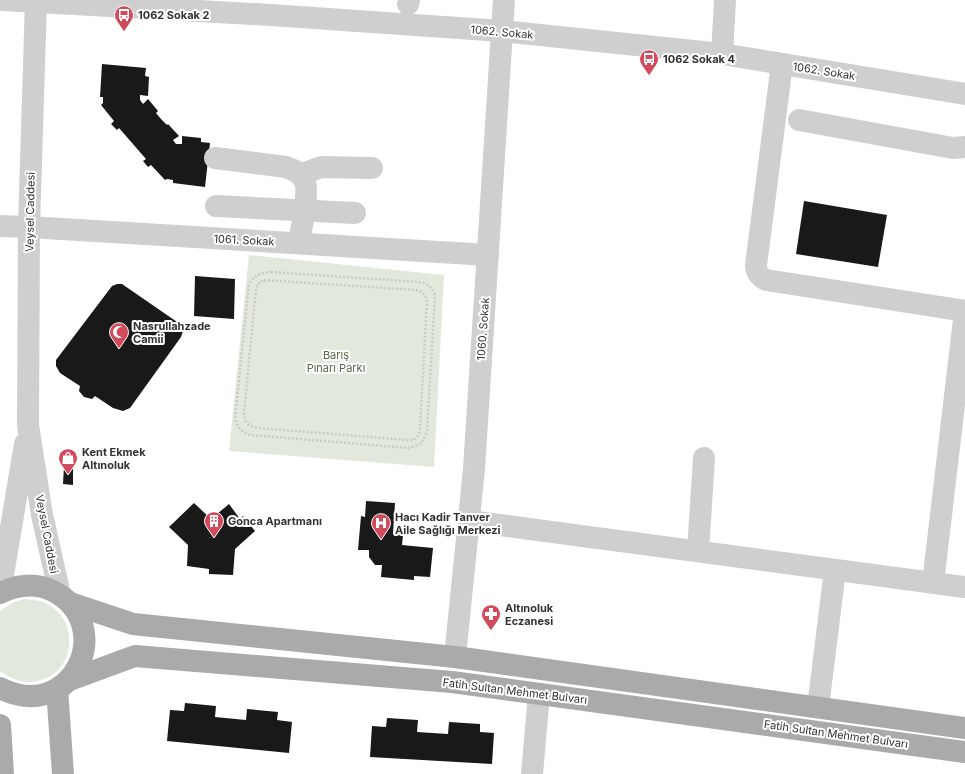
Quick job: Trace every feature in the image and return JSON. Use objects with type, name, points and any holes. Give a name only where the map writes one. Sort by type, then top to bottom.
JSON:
[{"type":"main road","points":[[0,593],[24,585],[36,586],[48,589],[65,599],[133,624],[455,657],[965,728]]},
{"type":"main road","points":[[63,774],[62,685],[75,672],[81,661],[84,649],[82,624],[76,613],[65,599]]},
{"type":"main road","name":"Fatih Sultan Mehmet Bulvarı","points":[[0,688],[9,693],[21,696],[46,694],[62,685],[135,656],[452,682],[965,752]]},
{"type":"main road","points":[[0,725],[3,774]]},
{"type":"street","name":"1062. Sokak","points":[[2,0],[272,8],[722,54],[965,94]]},
{"type":"street","name":"1060. Sokak","points":[[455,657],[474,469],[504,0]]},
{"type":"street","points":[[722,54],[725,0]]},
{"type":"street","name":"Veysel Caddesi","points":[[36,1],[29,227],[28,425],[42,515],[65,599]]},
{"type":"street","points":[[782,64],[756,270],[762,278],[766,280],[965,311],[957,455],[934,583]]},
{"type":"street","points":[[799,120],[953,148],[965,147]]},
{"type":"street","points":[[215,158],[286,167],[294,170],[303,178],[306,184],[306,197],[299,243]]},
{"type":"street","points":[[303,178],[308,172],[321,167],[372,168]]},
{"type":"street","points":[[216,206],[355,214]]},
{"type":"street","name":"1061. Sokak","points":[[0,226],[488,255]]},
{"type":"street","name":"Veysel Caddesi","points":[[0,593],[28,425]]},
{"type":"street","points":[[698,551],[704,458]]},
{"type":"street","points":[[469,521],[965,587]]},
{"type":"street","points":[[818,707],[835,570]]},
{"type":"street","points":[[532,774],[539,694]]},
{"type":"path","points":[[271,272],[420,282],[426,283],[431,287],[435,295],[427,431],[419,446],[408,448],[251,435],[244,433],[238,426],[235,418],[249,283],[254,277],[261,273],[271,272]]},
{"type":"path","points":[[264,280],[270,280],[416,290],[422,291],[427,300],[420,428],[419,435],[414,440],[258,428],[251,427],[245,420],[244,413],[246,390],[256,289],[258,284],[264,280]]},
{"type":"green space","name":"Barış Pınarı Parkı","points":[[249,255],[444,275],[434,467],[229,451]]},
{"type":"green space","points":[[25,599],[43,602],[55,609],[64,620],[68,632],[69,644],[66,657],[60,668],[50,676],[32,682],[17,680],[0,671],[0,611],[18,601]]},
{"type":"building","points":[[102,64],[146,68],[145,76],[149,77],[148,96],[140,95],[140,100],[143,104],[148,99],[158,111],[156,113],[161,119],[179,136],[173,140],[176,144],[182,144],[182,136],[201,138],[201,142],[210,143],[205,187],[173,183],[173,180],[165,180],[151,165],[148,167],[143,161],[146,159],[119,128],[117,130],[111,124],[114,121],[101,105],[103,103],[103,97],[100,97]]},
{"type":"building","points":[[804,201],[887,215],[878,267],[796,254]]},
{"type":"building","points":[[195,276],[235,279],[234,319],[194,316]]},
{"type":"building","name":"Nasrullahzade Camii","points":[[122,284],[180,324],[183,331],[181,337],[130,408],[123,411],[113,408],[95,396],[92,399],[84,397],[79,391],[80,386],[60,373],[56,366],[56,360],[112,286]]},
{"type":"building","name":"Kent Ekmek Altınoluk","points":[[64,466],[73,466],[73,485],[63,484]]},
{"type":"building","name":"Hacı Kadir Tanver Aile Sağlığı Merkezi","points":[[366,501],[395,503],[393,534],[403,535],[402,545],[433,548],[430,577],[414,576],[414,580],[381,577],[382,565],[375,565],[369,557],[369,550],[358,550],[361,516],[365,517]]},
{"type":"building","name":"Gonca Apartmanı","points":[[194,503],[211,519],[229,504],[240,519],[243,516],[255,531],[235,549],[233,575],[209,574],[209,569],[187,566],[188,545],[169,527]]},
{"type":"building","points":[[185,703],[216,706],[215,717],[246,720],[247,709],[278,712],[277,720],[292,722],[289,753],[167,741],[170,710],[184,711]]},
{"type":"building","points":[[387,718],[418,720],[417,732],[448,734],[449,722],[480,724],[480,732],[494,733],[492,764],[370,757],[372,726],[386,727]]},
{"type":"place","name":"1062 Sokak 2","points":[[124,32]]},
{"type":"place","name":"1062 Sokak 4","points":[[649,76]]},
{"type":"place","name":"Nasrullahzade Camii","points":[[119,349]]},
{"type":"place","name":"Kent Ekmek Altınoluk","points":[[68,475]]},
{"type":"place","name":"Gonca Apartmanı","points":[[214,538]]},
{"type":"place","name":"Hacı Kadir Tanver Aile Sağlığı Merkezi","points":[[381,540]]},
{"type":"place","name":"Altınoluk Eczanesi","points":[[491,631]]}]
